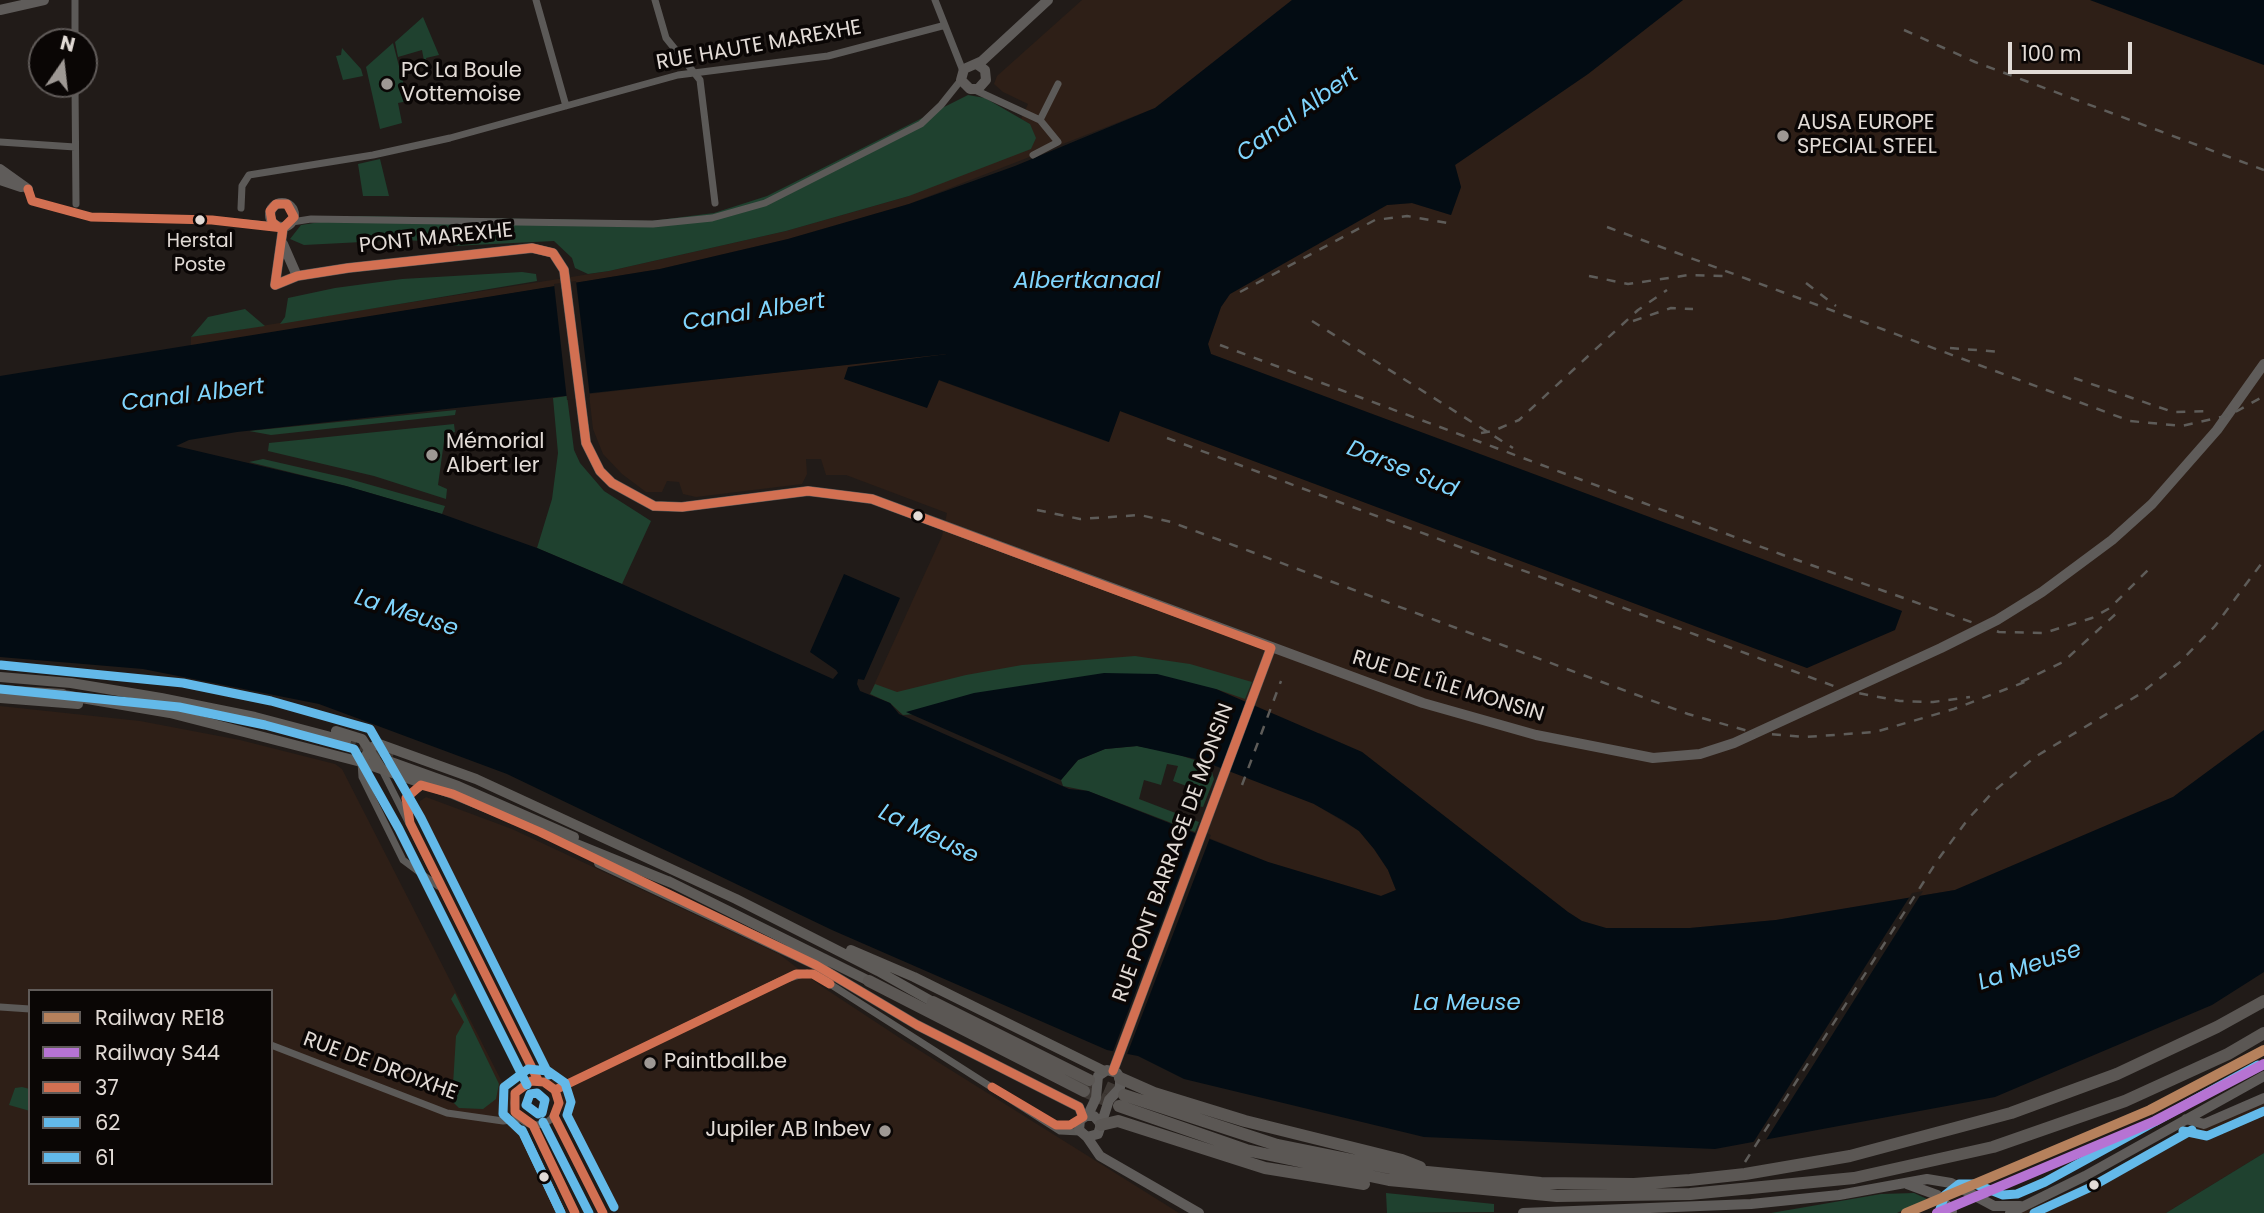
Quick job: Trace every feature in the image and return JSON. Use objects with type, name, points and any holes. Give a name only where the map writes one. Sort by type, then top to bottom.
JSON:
[{"type":"highway","points":[[869,981],[1090,1087]]},
{"type":"highway","points":[[1118,1099],[1277,1144],[1359,1163],[1541,1183],[1634,1184],[1745,1174],[1838,1158],[1958,1129],[2064,1096],[2166,1053],[2264,1001]]},
{"type":"highway","points":[[933,1002],[1090,1087]]},
{"type":"highway","points":[[1118,1099],[1246,1150],[1329,1170],[1420,1184],[1533,1194],[1621,1196],[1767,1188],[1854,1178],[1965,1155],[2074,1122],[2178,1077],[2264,1033]]},
{"type":"highway","points":[[1114,1070],[1154,1093],[1245,1121],[1402,1160],[1433,1173]]},
{"type":"highway","points":[[1100,1127],[1111,1121],[1124,1123],[1222,1155],[1294,1174],[1405,1189],[1420,1184]]},
{"type":"main road","points":[[0,677],[181,695],[268,713],[359,738],[369,750],[426,784],[672,883]]},
{"type":"main road","points":[[0,690],[58,694],[195,711],[345,744],[236,713],[111,689]]},
{"type":"main road","points":[[58,694],[170,713],[361,762],[388,762],[494,794],[705,890],[933,1002]]},
{"type":"main road","points":[[0,698],[198,721]]},
{"type":"main road","points":[[361,762],[369,750],[379,744],[476,779],[783,923],[933,1002]]},
{"type":"main road","points":[[388,762],[494,801],[672,883],[869,981]]},
{"type":"main road","points":[[540,832],[816,965],[917,1025],[1079,1107],[1084,1118]]},
{"type":"main road","points":[[783,923],[805,929],[914,977],[1114,1070]]},
{"type":"street","points":[[0,10],[44,0]]},
{"type":"street","points":[[75,0],[75,28]]},
{"type":"street","points":[[536,0],[566,106]]},
{"type":"street","points":[[655,0],[666,38],[700,80],[715,203]]},
{"type":"street","points":[[935,0],[942,26],[957,56],[968,70],[986,74],[985,83],[997,97]]},
{"type":"street","points":[[0,169],[28,189],[32,201],[91,217],[284,225],[311,219],[653,224],[712,218],[765,203],[921,124],[941,106],[968,70],[1048,0]]},
{"type":"street","name":"RUE HAUTE MAREXHE","points":[[242,208],[242,186],[249,175],[373,155],[450,138],[695,72],[828,56],[942,26]]},
{"type":"street","points":[[968,70],[966,87],[997,97],[1040,120],[1058,142],[1034,155]]},
{"type":"street","points":[[975,90],[985,83]]},
{"type":"street","points":[[1040,120],[1058,84]]},
{"type":"street","points":[[75,98],[76,204]]},
{"type":"street","points":[[0,142],[75,147]]},
{"type":"street","points":[[0,180],[28,189]]},
{"type":"street","points":[[284,225],[283,244],[297,276]]},
{"type":"street","name":"PONT MAREXHE","points":[[283,244],[275,285],[297,276],[532,248],[553,253],[564,274],[579,401]]},
{"type":"street","name":"RUE DE L'ÎLE MONSIN","points":[[579,401],[582,431],[600,471],[612,483],[654,506],[682,507],[808,491],[872,499],[1271,648],[1446,710],[1546,737],[1640,757],[1678,758],[1707,752],[1941,648],[1997,620],[2042,593],[2112,540],[2152,504],[2217,430],[2264,364]]},
{"type":"street","name":"RUE PONT BARRAGE DE MONSIN","points":[[1114,1070],[1271,648]]},
{"type":"street","points":[[361,762],[362,776],[403,860],[442,889]]},
{"type":"street","points":[[388,762],[410,823],[538,1080],[555,1090],[559,1103],[554,1116],[545,1124],[533,1125],[520,1119],[514,1107],[515,1093],[524,1083],[538,1080]]},
{"type":"street","points":[[410,823],[407,798],[414,789],[426,784]]},
{"type":"street","points":[[555,1090],[801,973],[819,977],[949,1062],[1064,1132],[1084,1135],[1100,1127],[1118,1099],[1120,1088],[1114,1070],[1090,1087],[1084,1118],[1084,1135],[1096,1153],[1199,1213]]},
{"type":"street","points":[[0,1007],[28,1009]]},
{"type":"street","name":"RUE DE DROIXHE","points":[[273,1046],[447,1113],[503,1121],[520,1119]]},
{"type":"street","points":[[2010,1213],[2085,1176],[2264,1076]]},
{"type":"street","points":[[1090,1087],[1118,1099]]},
{"type":"street","points":[[2186,1119],[2204,1124],[2264,1098]]},
{"type":"street","points":[[554,1116],[603,1213]]},
{"type":"street","points":[[1056,1125],[1070,1125],[1084,1118],[1097,1118],[1100,1127],[1099,1145],[1108,1158]]},
{"type":"street","points":[[533,1125],[575,1213]]},
{"type":"street","points":[[1523,1213],[1751,1204],[1933,1180],[1958,1187],[1977,1199],[1985,1213]]},
{"type":"street","points":[[1907,1184],[1937,1195],[1952,1209],[1963,1196],[2001,1207],[2020,1206]]},
{"type":"shaded area","points":[[1082,0],[1292,0],[1155,108],[909,204],[788,239],[660,269],[191,346],[191,337],[609,271],[786,231],[909,196],[1030,124],[1021,119],[1028,104],[1003,92],[994,84],[997,76]]},
{"type":"shaded area","points":[[1683,0],[2090,0],[2264,65],[2264,730],[2173,797],[1955,890],[1776,920],[1690,928],[1606,928],[1582,921],[1568,912],[1362,752],[1319,733],[1314,804],[1359,831],[1374,849],[1388,870],[1396,890],[1381,896],[1268,862],[1204,836],[1256,705],[906,712],[903,715],[890,703],[870,694],[942,536],[947,513],[846,475],[826,475],[821,459],[806,459],[807,474],[802,484],[696,497],[683,494],[679,482],[667,481],[662,492],[646,492],[622,474],[603,454],[593,429],[589,394],[947,353],[927,408],[938,380],[1108,442],[1120,411],[1807,668],[1902,611],[1211,354],[1208,344],[1221,307],[1230,294],[1387,205],[1412,203],[1451,215],[1461,187],[1455,165],[1588,74]]},
{"type":"shaded area","points":[[0,706],[140,721],[240,740],[335,764],[342,769],[569,1213],[0,1213]]},
{"type":"shaded area","points":[[426,797],[512,829],[779,954],[821,986],[906,1042],[1179,1213],[618,1213],[588,1161],[419,815],[420,801]]},
{"type":"shaded area","points":[[2264,1102],[2264,1153],[2166,1213],[2020,1213],[2088,1183],[2171,1137]]},
{"type":"green space","points":[[423,17],[439,55],[426,58],[430,75],[427,77],[422,50],[398,57],[395,42]]},
{"type":"green space","name":"PC La Boule Vottemoise","points":[[393,43],[408,101],[398,103],[402,123],[380,129],[366,67]]},
{"type":"green space","points":[[342,48],[361,69],[363,76],[343,80],[336,56],[341,55]]},
{"type":"green space","points":[[968,95],[985,98],[1030,124],[1036,138],[1031,149],[909,196],[786,231],[609,271],[588,274],[575,268],[572,258],[554,241],[453,246],[450,242],[401,240],[304,245],[290,239],[301,225],[358,216],[651,221],[714,213],[767,196]]},
{"type":"green space","points":[[380,159],[389,196],[363,196],[358,164]]},
{"type":"green space","points":[[522,272],[536,274],[537,281],[280,324],[285,317],[288,298],[335,288],[402,279]]},
{"type":"green space","points":[[245,309],[265,326],[191,337],[208,317]]},
{"type":"green space","points":[[567,396],[574,450],[580,463],[604,491],[651,521],[622,584],[537,548],[552,499],[558,453],[553,398]]},
{"type":"green space","points":[[456,410],[455,415],[271,435],[249,431]]},
{"type":"green space","points":[[454,424],[455,432],[445,434],[438,485],[447,489],[446,499],[374,476],[268,451],[269,443]]},
{"type":"green space","points":[[263,459],[346,478],[445,506],[442,514],[249,462]]},
{"type":"green space","points":[[1135,656],[1190,664],[1252,682],[1245,699],[1216,689],[903,715],[890,703],[870,694],[875,684],[897,692],[1022,665]]},
{"type":"green space","points":[[1137,746],[1170,752],[1210,765],[1214,779],[1203,807],[1194,805],[1200,791],[1173,781],[1178,766],[1167,764],[1161,785],[1144,780],[1139,799],[1199,822],[1195,832],[1088,791],[1063,786],[1061,780],[1078,760],[1105,749]]},
{"type":"green space","points":[[455,993],[499,1084],[496,1099],[483,1109],[459,1108],[452,1101],[456,1036],[464,1022],[451,999]]},
{"type":"green space","points":[[15,1088],[28,1088],[28,1110],[9,1105]]},
{"type":"green space","points":[[2264,1153],[2264,1213],[2166,1213]]},
{"type":"green space","points":[[1386,1193],[1494,1204],[1494,1212],[1387,1213]]},
{"type":"green space","points":[[1914,1193],[1927,1199],[1897,1213],[1771,1213],[1881,1194]]},
{"type":"water","name":"La Meuse","points":[[1292,0],[1683,0],[1588,74],[1455,165],[1461,187],[1451,215],[1412,203],[1387,205],[1230,294],[1221,307],[1208,344],[1211,354],[1902,611],[1895,630],[1807,668],[1120,411],[1109,442],[939,380],[927,408],[844,379],[848,367],[947,354],[237,432],[189,440],[176,446],[346,486],[442,514],[537,548],[833,679],[838,673],[836,670],[810,652],[844,574],[900,598],[864,680],[858,679],[857,684],[860,691],[890,703],[899,714],[1069,789],[1088,791],[1268,862],[1381,896],[1396,890],[1388,870],[1374,849],[1359,831],[1344,821],[1314,804],[1200,760],[1137,746],[1105,749],[1078,760],[1061,780],[906,712],[974,693],[1104,673],[1157,674],[1216,689],[1362,752],[1568,912],[1582,921],[1606,928],[1690,928],[1776,920],[1955,890],[2173,797],[2264,730],[2264,972],[2212,1005],[1995,1097],[1715,1149],[1424,1137],[1184,1079],[1138,1056],[1107,1050],[832,930],[507,774],[319,704],[143,669],[0,657],[0,376],[660,269],[788,239],[909,204],[1015,166],[1155,108]]},
{"type":"water","points":[[2090,0],[2264,0],[2264,65]]},
{"type":"pier","points":[[576,281],[590,397],[567,400],[554,284]]},
{"type":"pier","points":[[1197,829],[1211,835],[1126,1057],[1112,1054]]},
{"type":"pier","points":[[1923,891],[1764,1143],[1751,1146],[1912,893]]},
{"type":"tunnel","points":[[346,741],[393,756]]},
{"type":"tunnel","points":[[1089,1080],[1124,1095]]},
{"type":"tunnel","points":[[1084,1091],[1119,1106]]},
{"type":"railway","points":[[1904,30],[1975,62],[2264,170]]},
{"type":"railway","points":[[1240,292],[1375,220],[1407,216],[1448,223]]},
{"type":"railway","points":[[1607,227],[2130,421],[2182,426],[2230,415],[2264,396]]},
{"type":"railway","points":[[1589,276],[1628,284],[1689,275],[1724,276]]},
{"type":"railway","points":[[1806,283],[1836,306]]},
{"type":"railway","points":[[1481,433],[1519,420],[1638,310],[1667,290]]},
{"type":"railway","points":[[1633,321],[1671,308],[1693,309]]},
{"type":"railway","points":[[1312,321],[1513,448]]},
{"type":"railway","points":[[1220,345],[1783,555],[1999,632],[2044,633],[2092,618],[2110,608],[2150,568]]},
{"type":"railway","points":[[1950,348],[2001,352]]},
{"type":"railway","points":[[2074,378],[2173,412],[2209,411]]},
{"type":"railway","points":[[1167,438],[1847,691],[1900,701],[1933,702],[1970,697]]},
{"type":"railway","points":[[1037,510],[1080,519],[1140,515],[1171,522],[1688,714],[1755,733],[1806,737],[1875,732],[1954,709],[2030,680]]},
{"type":"railway","points":[[1745,1162],[1937,861],[1968,819],[1994,791],[2035,757],[2140,694],[2179,663],[2215,626],[2264,560]]},
{"type":"railway","points":[[2021,682],[2063,662],[2119,611]]},
{"type":"railway","points":[[1242,785],[1281,681]]},
{"type":"rail line","name":"RE18","points":[[1906,1213],[2150,1110],[2264,1050]]},
{"type":"rail line","name":"S44","points":[[1937,1213],[2155,1121],[2264,1064]]},
{"type":"transit line","name":"37","points":[[28,189],[32,201],[91,217],[212,220],[283,228],[294,217],[287,204],[276,204],[270,211],[272,222],[277,226]]},
{"type":"transit line","name":"37","points":[[283,228],[275,285],[297,276],[348,268],[532,248],[553,253],[564,270],[586,443],[600,471],[612,483],[654,506],[682,507],[808,491],[872,499],[1271,648]]},
{"type":"transit line","name":"37","points":[[1113,1071],[1271,648]]},
{"type":"transit line","name":"61","points":[[1,665],[183,683],[271,701],[370,729],[421,818],[549,1075]]},
{"type":"transit line","name":"62","points":[[0,689],[179,707],[265,725],[354,749],[399,829],[527,1085]]},
{"type":"transit line","name":"37","points":[[538,1080],[410,823],[406,798],[421,785],[453,794],[540,832],[816,965],[917,1025],[1079,1107],[1083,1117]]},
{"type":"transit line","name":"37","points":[[555,1090],[796,974],[813,974],[830,984]]},
{"type":"transit line","name":"61","points":[[1940,1209],[1945,1195],[1959,1184],[1975,1184],[2003,1195],[2017,1194],[2045,1182],[2258,1065]]},
{"type":"transit line","name":"61","points":[[561,1213],[523,1133],[503,1114],[504,1087],[528,1069],[548,1071],[565,1083],[571,1102],[567,1115],[614,1207]]},
{"type":"transit line","name":"37","points":[[575,1213],[533,1125],[515,1112],[515,1093],[531,1081],[544,1082],[555,1090],[559,1103],[554,1116],[603,1213]]},
{"type":"transit line","name":"37","points":[[992,1087],[1056,1125],[1070,1125],[1083,1117]]},
{"type":"transit line","name":"62","points":[[538,1114],[526,1105],[530,1094],[537,1093],[545,1100],[542,1113]]},
{"type":"transit line","name":"62","points":[[2183,1131],[2207,1136],[2264,1111]]},
{"type":"transit line","name":"62","points":[[543,1122],[589,1213]]},
{"type":"transit line","name":"62","points":[[522,1130],[561,1213]]},
{"type":"transit line","name":"62","points":[[2034,1213],[2091,1187],[2192,1130]]},
{"type":"place","name":"PC La Boule Vottemoise","points":[[387,84]]},
{"type":"place","name":"AUSA EUROPE SPECIAL STEEL","points":[[1783,136]]},
{"type":"place","name":"Herstal Poste","points":[[200,220]]},
{"type":"place","name":"Mémorial Albert Ier","points":[[432,455]]},
{"type":"place","name":"Paintball.be","points":[[650,1063]]},
{"type":"place","name":"Jupiler AB Inbev","points":[[885,1131]]},
{"type":"water label","name":"Canal Albert","points":[[1298,115]]},
{"type":"water label","name":"Albertkanaal","points":[[1087,282]]},
{"type":"water label","name":"Canal Albert","points":[[754,313]]},
{"type":"water label","name":"Canal Albert","points":[[193,396]]},
{"type":"water label","name":"Darse Sud","points":[[1402,470]]}]
